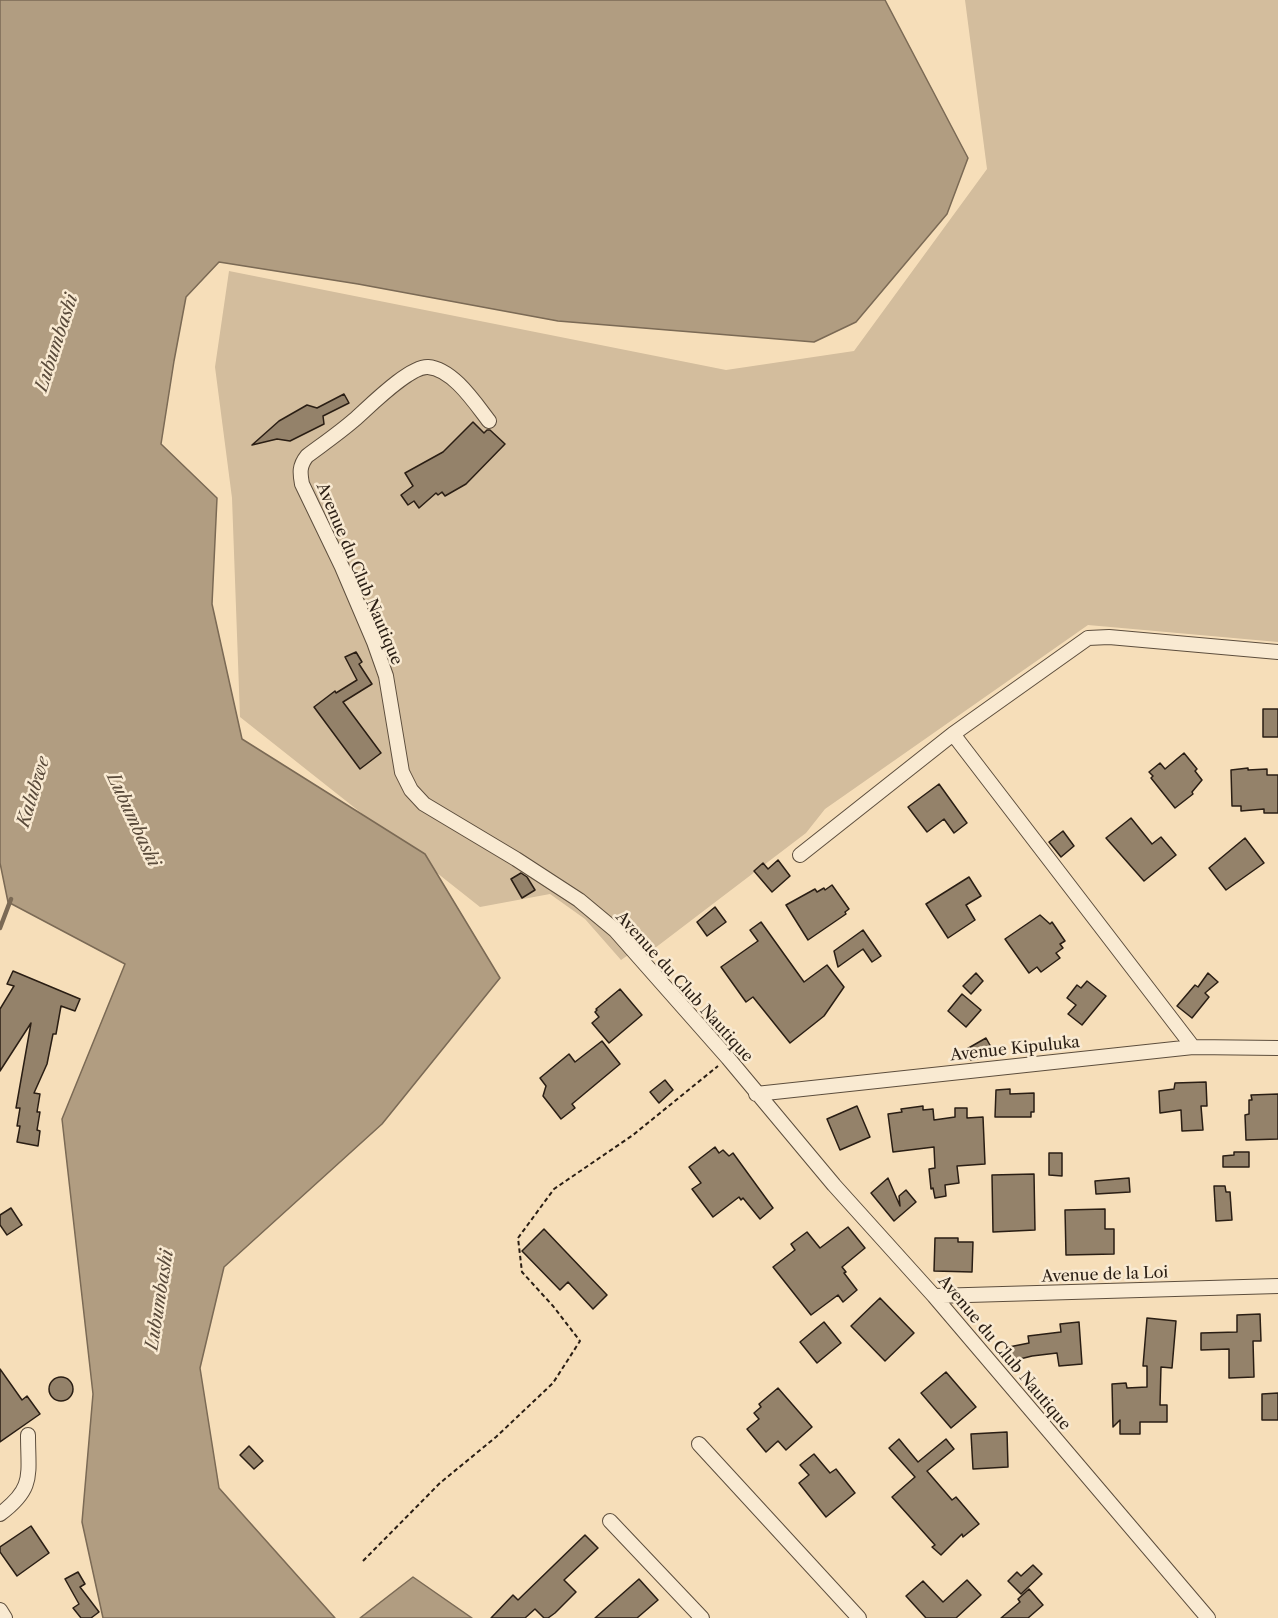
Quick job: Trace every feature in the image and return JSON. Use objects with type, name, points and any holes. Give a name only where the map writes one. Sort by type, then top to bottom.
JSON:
[{"type":"street","name":"Avenue du Club Nautique","points":[[489,421],[452,378],[428,367],[396,383],[354,420],[307,456],[301,464],[302,484],[342,567],[382,665],[393,713],[402,772],[411,790],[424,804],[570,894],[615,930],[728,1058],[834,1185],[934,1296],[1208,1618]]},
{"type":"street","points":[[800,855],[953,734],[1076,646],[1094,636],[1278,652]]},
{"type":"street","points":[[953,734],[1193,1047]]},
{"type":"street","name":"Avenue Kipuluka","points":[[756,1094],[1193,1047],[1278,1048]]},
{"type":"street","name":"Avenue de la Loi","points":[[934,1296],[1278,1286]]},
{"type":"street","points":[[0,1514],[18,1501],[25,1490],[28,1477],[28,1435]]},
{"type":"street","points":[[699,1444],[859,1618]]},
{"type":"street","points":[[610,1521],[702,1618]]},
{"type":"street","points":[[0,1610],[5,1618]]},
{"type":"path","points":[[363,1561],[440,1483],[496,1437],[553,1383],[580,1341],[553,1306],[522,1272],[518,1238],[554,1189],[633,1135],[728,1058]]},
{"type":"shaded area","points":[[965,0],[1278,0],[1278,642],[1088,625],[825,809],[806,833],[655,948],[647,942],[621,960],[585,919],[550,894],[480,907],[240,717],[232,498],[215,367],[229,271],[726,370],[854,351],[987,169]]},
{"type":"water","name":"Lubumbashi","points":[[0,0],[885,0],[968,158],[947,214],[856,322],[814,342],[558,321],[358,284],[219,262],[186,297],[161,444],[217,498],[212,604],[242,739],[425,854],[500,978],[382,1124],[224,1267],[200,1368],[219,1488],[335,1618],[103,1618],[82,1522],[93,1394],[62,1119],[125,964],[8,902],[0,863]]},
{"type":"water","points":[[413,1577],[472,1618],[360,1618]]},
{"type":"building","points":[[344,394],[349,403],[323,416],[324,424],[290,441],[277,439],[252,445],[279,421],[307,405],[317,408]]},
{"type":"building","points":[[473,422],[484,433],[490,430],[505,444],[466,484],[445,496],[442,492],[438,495],[436,493],[419,508],[414,501],[408,505],[401,495],[413,486],[405,473],[443,452]]},
{"type":"building","points":[[356,652],[362,662],[359,664],[372,684],[343,702],[381,753],[360,769],[314,707],[335,691],[336,693],[357,680],[345,657]]},
{"type":"building","points":[[1263,709],[1278,709],[1278,737],[1263,737]]},
{"type":"building","points":[[1184,753],[1197,769],[1195,771],[1202,780],[1192,792],[1193,794],[1175,808],[1151,778],[1153,776],[1149,772],[1160,763],[1165,769]]},
{"type":"building","points":[[1248,768],[1248,770],[1267,769],[1267,775],[1278,775],[1278,813],[1264,813],[1264,809],[1241,811],[1241,806],[1232,806],[1231,770]]},
{"type":"building","points":[[939,784],[967,823],[954,833],[944,819],[927,832],[908,807]]},
{"type":"building","points":[[1131,818],[1152,844],[1161,837],[1176,855],[1144,881],[1106,838]]},
{"type":"building","points":[[1063,831],[1074,846],[1061,857],[1049,842]]},
{"type":"building","points":[[1245,838],[1264,863],[1226,890],[1209,868]]},
{"type":"building","points":[[778,860],[790,876],[772,892],[754,871],[763,863],[768,869]]},
{"type":"building","points":[[521,873],[527,877],[535,890],[522,898],[511,879]]},
{"type":"building","points":[[969,877],[981,896],[966,905],[975,920],[948,938],[926,904]]},
{"type":"building","points":[[832,885],[849,909],[845,912],[846,914],[808,940],[786,905],[815,889],[817,892]]},
{"type":"building","points":[[715,907],[726,922],[707,936],[697,922]]},
{"type":"building","points":[[1040,915],[1050,924],[1052,922],[1065,941],[1060,944],[1063,948],[1056,953],[1060,958],[1041,972],[1037,967],[1029,973],[1005,939]]},
{"type":"building","points":[[761,922],[804,982],[827,965],[844,987],[824,1016],[790,1043],[753,997],[746,1002],[721,967],[758,941],[750,930]]},
{"type":"building","points":[[863,930],[881,956],[872,962],[863,949],[838,967],[834,951]]},
{"type":"building","points":[[13,971],[80,999],[75,1011],[61,1006],[47,1064],[34,1093],[40,1094],[37,1112],[40,1112],[37,1130],[40,1131],[38,1146],[17,1142],[20,1108],[16,1108],[31,1023],[0,1071],[0,1009],[14,986],[7,984]]},
{"type":"building","points":[[976,973],[983,981],[971,994],[963,986]]},
{"type":"building","points":[[1208,973],[1218,982],[1205,993],[1209,997],[1192,1018],[1177,1006],[1195,985],[1198,987]]},
{"type":"building","points":[[1087,981],[1106,996],[1082,1025],[1068,1014],[1076,1005],[1067,998],[1077,985],[1081,988]]},
{"type":"building","points":[[620,989],[642,1015],[609,1043],[592,1023],[599,1017],[595,1012],[596,1009]]},
{"type":"building","points":[[962,994],[981,1010],[966,1027],[948,1011]]},
{"type":"building","points":[[986,1038],[996,1056],[971,1060],[965,1050]]},
{"type":"building","points":[[602,1041],[620,1064],[572,1104],[575,1108],[561,1119],[543,1096],[546,1086],[540,1078],[569,1054],[575,1062]]},
{"type":"building","points":[[665,1080],[673,1090],[659,1103],[650,1092]]},
{"type":"building","points":[[1206,1082],[1207,1106],[1201,1106],[1203,1130],[1182,1131],[1181,1110],[1160,1113],[1159,1091],[1174,1089],[1175,1083]]},
{"type":"building","points":[[1010,1089],[1010,1094],[1034,1093],[1034,1112],[1031,1112],[1031,1117],[995,1117],[996,1090]]},
{"type":"building","points":[[1278,1094],[1278,1139],[1246,1140],[1245,1115],[1249,1114],[1251,1095]]},
{"type":"building","points":[[857,1106],[870,1137],[840,1150],[827,1119]]},
{"type":"building","points":[[923,1106],[923,1110],[933,1109],[934,1120],[955,1117],[955,1108],[967,1108],[967,1118],[983,1117],[985,1164],[957,1166],[959,1183],[945,1185],[946,1196],[935,1198],[933,1188],[931,1189],[929,1169],[935,1168],[934,1147],[893,1152],[888,1114],[902,1112],[901,1109]]},
{"type":"building","points":[[715,1147],[719,1153],[723,1150],[729,1156],[733,1153],[773,1208],[760,1219],[743,1198],[741,1200],[739,1197],[713,1217],[692,1189],[701,1183],[689,1167]]},
{"type":"building","points":[[1234,1152],[1249,1152],[1249,1167],[1223,1167],[1223,1156],[1234,1155]]},
{"type":"building","points":[[1049,1153],[1062,1153],[1062,1176],[1049,1175]]},
{"type":"building","points":[[1034,1174],[1035,1230],[993,1232],[992,1175]]},
{"type":"building","points":[[888,1178],[900,1206],[899,1196],[906,1190],[916,1202],[894,1221],[871,1193]]},
{"type":"building","points":[[1129,1178],[1130,1192],[1096,1194],[1095,1181]]},
{"type":"building","points":[[1214,1186],[1225,1186],[1226,1192],[1230,1192],[1232,1220],[1216,1221]]},
{"type":"building","points":[[11,1208],[22,1225],[7,1235],[0,1225],[0,1215]]},
{"type":"building","points":[[1105,1209],[1105,1229],[1114,1229],[1114,1254],[1066,1255],[1065,1210]]},
{"type":"building","points":[[848,1227],[865,1248],[842,1267],[857,1290],[843,1302],[838,1295],[811,1315],[773,1267],[795,1250],[791,1244],[807,1232],[820,1248]]},
{"type":"building","points":[[544,1229],[607,1295],[593,1309],[568,1282],[560,1290],[522,1251]]},
{"type":"building","points":[[935,1238],[958,1238],[958,1242],[973,1242],[972,1272],[934,1271]]},
{"type":"building","points":[[880,1298],[914,1333],[885,1361],[851,1326]]},
{"type":"building","points":[[1260,1314],[1261,1341],[1253,1341],[1254,1377],[1229,1378],[1229,1349],[1201,1350],[1201,1333],[1237,1332],[1237,1315]]},
{"type":"building","points":[[1147,1318],[1176,1321],[1172,1368],[1161,1367],[1160,1405],[1167,1405],[1167,1422],[1140,1422],[1140,1434],[1120,1434],[1120,1420],[1113,1427],[1112,1384],[1126,1383],[1127,1388],[1147,1387],[1147,1366],[1143,1366]]},
{"type":"building","points":[[824,1322],[841,1343],[817,1363],[800,1342]]},
{"type":"building","points":[[1079,1322],[1082,1364],[1059,1366],[1057,1353],[1012,1361],[1009,1347],[1029,1343],[1028,1336],[1061,1332],[1060,1324]]},
{"type":"building","points":[[0,1369],[22,1400],[27,1396],[40,1414],[0,1442]]},
{"type":"building","points":[[946,1372],[976,1407],[951,1428],[921,1393]]},
{"type":"building","points":[[61,1377],[66,1378],[72,1384],[72,1394],[66,1400],[61,1401],[56,1400],[50,1394],[49,1389],[50,1384],[56,1378]]},
{"type":"building","points":[[778,1388],[812,1427],[786,1450],[778,1441],[766,1452],[747,1429],[759,1419],[754,1413],[761,1407],[759,1404]]},
{"type":"building","points":[[1278,1393],[1278,1420],[1262,1420],[1262,1394]]},
{"type":"building","points":[[1007,1432],[1008,1467],[973,1469],[971,1434]]},
{"type":"building","points":[[899,1439],[918,1462],[946,1439],[954,1449],[927,1471],[952,1500],[956,1497],[979,1524],[963,1537],[962,1534],[941,1555],[932,1547],[935,1545],[892,1497],[915,1477],[889,1448]]},
{"type":"building","points":[[249,1446],[263,1461],[254,1469],[240,1455]]},
{"type":"building","points":[[814,1454],[830,1473],[836,1469],[855,1493],[826,1517],[799,1483],[809,1475],[800,1465]]},
{"type":"building","points":[[31,1526],[49,1553],[17,1576],[0,1552],[0,1547]]},
{"type":"building","points":[[585,1535],[598,1548],[564,1580],[576,1592],[555,1613],[544,1618],[535,1609],[525,1618],[491,1618],[513,1595],[518,1600]]},
{"type":"building","points":[[1033,1565],[1042,1574],[1021,1594],[1008,1581],[1017,1572],[1021,1576]]},
{"type":"building","points":[[78,1572],[85,1584],[80,1587],[99,1612],[91,1618],[81,1618],[73,1608],[79,1604],[65,1579]]},
{"type":"building","points":[[639,1579],[658,1600],[637,1618],[595,1618]]},
{"type":"building","points":[[967,1580],[981,1595],[956,1618],[926,1618],[906,1596],[923,1581],[943,1602]]},
{"type":"building","points":[[1029,1589],[1043,1605],[1028,1618],[1001,1618],[1020,1602],[1018,1599]]},
{"type":"waterway","name":"Kalubwe","points":[[0,928],[11,899]]}]
